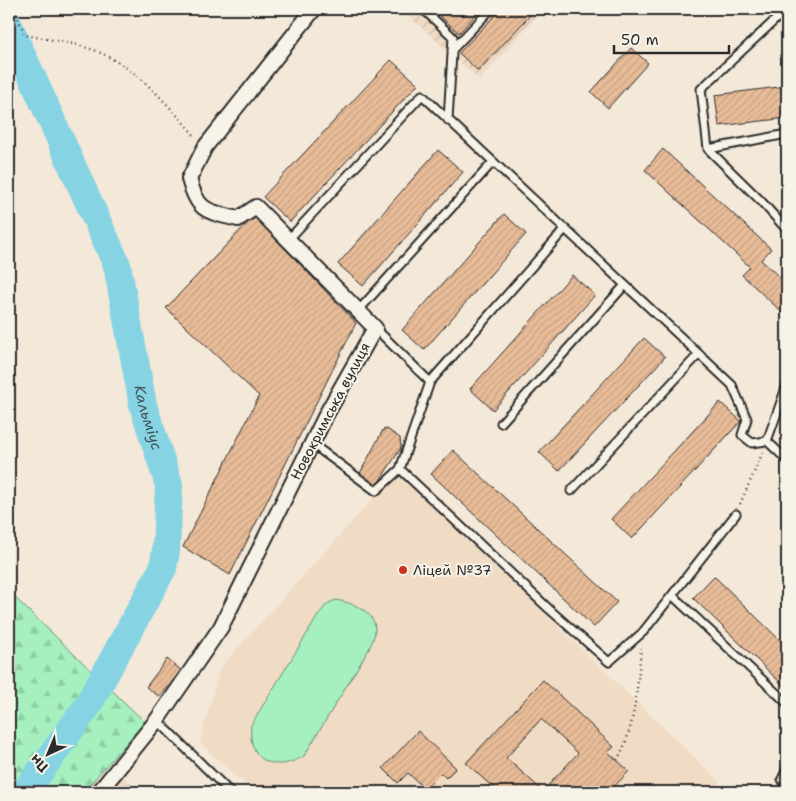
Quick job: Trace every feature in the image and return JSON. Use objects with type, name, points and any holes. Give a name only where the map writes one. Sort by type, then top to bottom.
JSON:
[{"type":"street","name":"Новокримська вулиця","points":[[99,792],[157,720],[221,626],[311,443],[375,328],[256,207],[238,219],[203,209],[194,196],[189,179],[205,147],[314,9]]},
{"type":"lane","points":[[422,9],[453,37],[448,120]]},
{"type":"lane","points":[[452,50],[491,9]]},
{"type":"lane","points":[[787,9],[701,89],[708,149],[761,201],[787,230]]},
{"type":"lane","points":[[288,240],[422,96],[732,385],[747,419],[742,435],[752,443],[768,441]]},
{"type":"lane","points":[[708,149],[787,134]]},
{"type":"lane","points":[[358,311],[493,162]]},
{"type":"lane","points":[[311,443],[376,491],[400,469],[430,382],[565,229]]},
{"type":"lane","points":[[501,423],[626,285]]},
{"type":"lane","points":[[375,328],[430,382]]},
{"type":"lane","points":[[571,491],[699,354]]},
{"type":"lane","points":[[768,441],[787,385]]},
{"type":"lane","points":[[768,441],[787,460]]},
{"type":"lane","points":[[400,469],[609,662],[643,632],[736,514]]},
{"type":"lane","points":[[673,596],[787,703]]},
{"type":"lane","points":[[157,720],[230,792]]},
{"type":"lane","points":[[787,769],[782,779],[787,788]]},
{"type":"path","points":[[14,9],[25,35],[68,43],[106,56],[140,78],[171,108],[205,147]]},
{"type":"path","points":[[736,514],[768,441]]},
{"type":"path","points":[[617,760],[622,752],[635,700],[643,632]]},
{"type":"shaded area","points":[[401,9],[543,9],[480,80]]},
{"type":"shaded area","name":"Ліцей №37","points":[[397,472],[720,782],[709,792],[253,792],[200,743],[220,668]]},
{"type":"shaded area","points":[[123,776],[141,792],[65,792],[73,780]]},
{"type":"green space","points":[[9,592],[145,722],[83,792],[9,792]]},
{"type":"green space","points":[[335,600],[361,608],[371,617],[374,622],[375,632],[369,649],[304,756],[283,764],[273,764],[265,761],[254,748],[251,737],[251,725],[319,614],[327,604]]},
{"type":"building","points":[[432,9],[481,9],[459,33]]},
{"type":"building","points":[[501,9],[536,9],[478,71],[459,53]]},
{"type":"building","points":[[631,48],[648,63],[608,108],[591,92]]},
{"type":"building","points":[[391,60],[418,84],[290,222],[263,197]]},
{"type":"building","points":[[787,86],[787,118],[719,126],[715,95]]},
{"type":"building","points":[[663,149],[771,249],[761,260],[787,284],[787,317],[742,275],[750,267],[645,170]]},
{"type":"building","points":[[438,150],[463,172],[363,286],[338,264]]},
{"type":"building","points":[[504,214],[526,234],[424,350],[402,330]]},
{"type":"building","points":[[254,216],[356,323],[230,575],[183,547],[259,396],[166,308]]},
{"type":"building","points":[[572,275],[595,295],[493,410],[470,389]]},
{"type":"building","points":[[644,338],[665,357],[559,471],[539,452]]},
{"type":"building","points":[[720,402],[741,421],[632,539],[611,519]]},
{"type":"building","points":[[387,429],[400,438],[401,448],[375,488],[359,475],[383,430]]},
{"type":"building","points":[[453,450],[617,602],[594,627],[431,474]]},
{"type":"building","points":[[714,576],[787,647],[787,689],[693,598]]},
{"type":"building","points":[[167,659],[181,670],[160,697],[146,687]]},
{"type":"building","points":[[543,680],[614,747],[608,752],[629,771],[609,792],[498,792],[466,763]],"holes":[[[541,719],[578,753],[543,791],[506,758]]]},
{"type":"building","points":[[418,731],[456,768],[446,778],[441,773],[425,789],[408,773],[398,783],[383,768]]},
{"type":"waterway","name":"Кальміус","points":[[9,26],[117,265],[143,405],[169,485],[166,551],[163,568],[87,707],[25,792]]},
{"type":"place","name":"Ліцей №37","points":[[403,570]]}]
